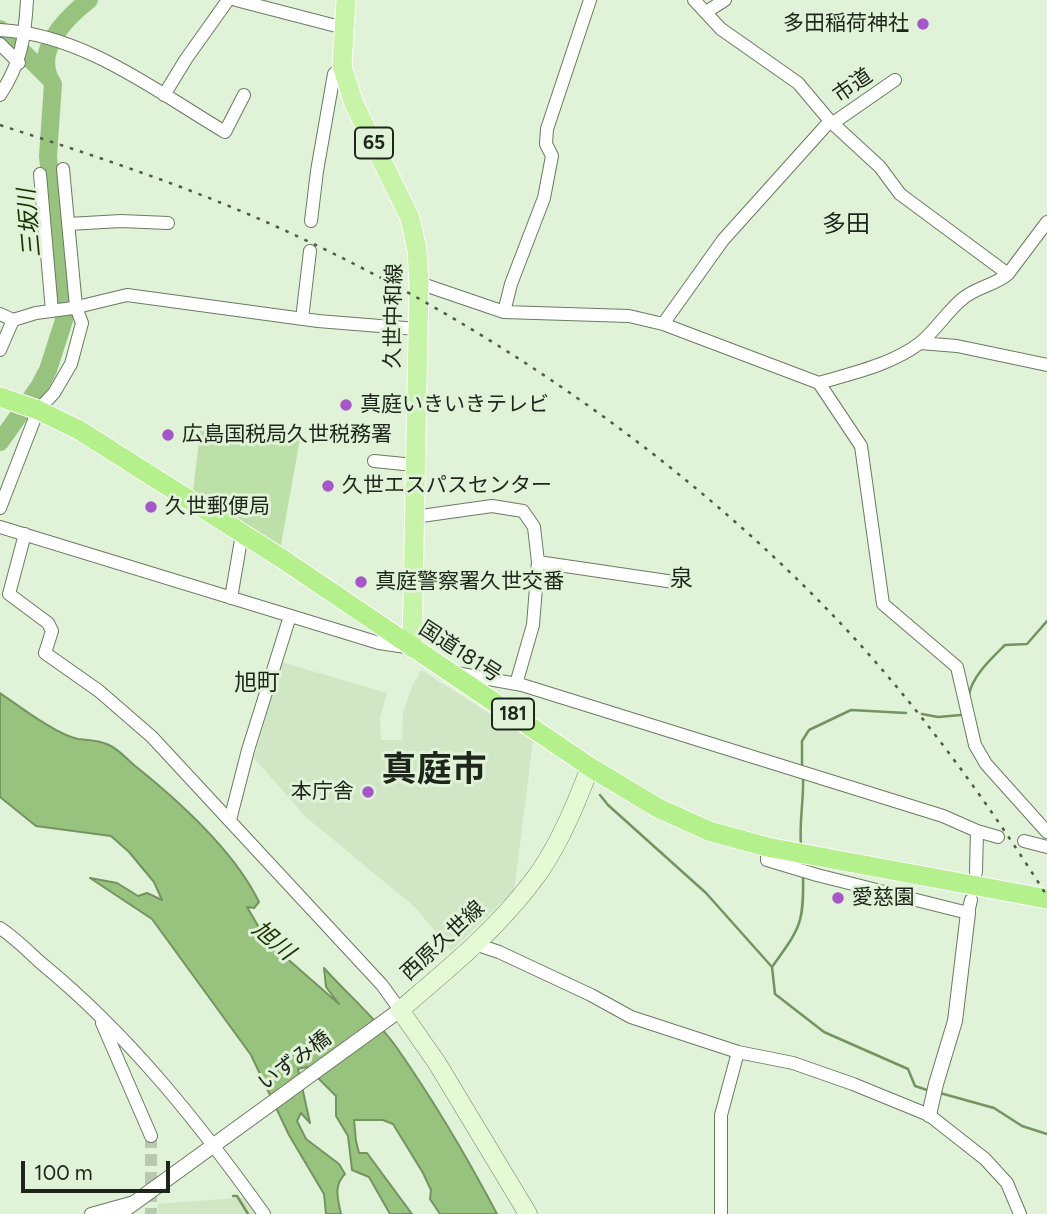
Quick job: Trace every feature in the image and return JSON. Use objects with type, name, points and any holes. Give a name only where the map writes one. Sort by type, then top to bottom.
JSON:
[{"type":"highway","name":"国道181号","points":[[9,400],[38,410],[79,430],[242,534],[383,637],[412,648],[590,766],[685,822],[767,847],[1042,898]]},
{"type":"main road","name":"久世中和線","points":[[346,0],[342,66],[354,104],[410,218],[417,250],[419,284],[412,648]]},
{"type":"main road","name":"西原久世線","points":[[528,1214],[438,1063],[400,1010],[475,944],[509,911],[534,880],[563,829],[590,766]]},
{"type":"street","points":[[0,95],[19,63],[27,0]]},
{"type":"street","points":[[164,95],[228,0]]},
{"type":"street","points":[[236,0],[344,28]]},
{"type":"street","points":[[504,312],[511,284],[544,198],[552,156],[546,144],[547,129],[590,0]]},
{"type":"street","points":[[694,0],[721,29],[797,83],[831,122],[880,167],[900,194],[1008,274]]},
{"type":"street","points":[[706,12],[725,0]]},
{"type":"street","points":[[0,30],[25,32],[103,58],[225,132],[244,95]]},
{"type":"street","points":[[0,44],[19,63]]},
{"type":"street","points":[[311,221],[334,74],[342,66]]},
{"type":"street","name":"市道","points":[[663,324],[723,240],[831,122],[895,80]]},
{"type":"street","points":[[0,508],[38,410],[54,393],[71,363],[82,323],[74,307],[63,169]]},
{"type":"street","points":[[40,174],[52,312]]},
{"type":"street","points":[[68,224],[121,221],[169,223]]},
{"type":"street","points":[[819,383],[882,364],[920,344],[961,299],[979,287],[1001,280],[1008,274],[1047,222]]},
{"type":"street","points":[[302,319],[310,251]]},
{"type":"street","points":[[419,284],[504,312],[629,316],[663,324],[819,383],[861,446],[883,604],[957,667],[975,744],[986,764],[1047,832]]},
{"type":"street","points":[[0,314],[13,320],[127,295],[302,319],[417,329]]},
{"type":"street","points":[[0,351],[13,320]]},
{"type":"street","points":[[920,344],[957,346],[1047,365]]},
{"type":"street","points":[[374,461],[414,466]]},
{"type":"street","points":[[414,517],[492,506],[523,511],[534,527],[538,562],[533,625],[516,684]]},
{"type":"street","points":[[0,527],[290,616],[383,637]]},
{"type":"street","points":[[24,534],[9,594],[48,624],[52,631],[46,653],[99,691],[152,737],[383,985],[400,1010]]},
{"type":"street","points":[[230,598],[242,534]]},
{"type":"street","points":[[538,562],[674,582]]},
{"type":"street","points":[[230,820],[260,710],[290,616]]},
{"type":"street","points":[[449,671],[516,684],[943,816],[998,837]]},
{"type":"street","points":[[976,872],[977,831]]},
{"type":"street","points":[[1024,841],[1047,847]]},
{"type":"street","points":[[767,847],[767,860],[817,875],[970,906],[955,1021],[929,1115]]},
{"type":"street","points":[[0,928],[61,979],[158,1076],[214,1145],[264,1214]]},
{"type":"street","points":[[475,944],[499,952],[591,995],[631,1017],[738,1052],[793,1063],[929,1115],[985,1158],[1007,1182],[1020,1214]]},
{"type":"street","name":"いずみ橋","points":[[118,1214],[400,1010]]},
{"type":"street","points":[[98,1014],[151,1136]]},
{"type":"street","points":[[721,1214],[720,1115],[738,1052]]},
{"type":"street","points":[[91,1214],[138,1200]]},
{"type":"shaded area","points":[[201,423],[237,430],[236,438],[278,445],[282,435],[300,439],[280,550],[193,492]]},
{"type":"shaded area","points":[[281,662],[387,693],[380,718],[381,740],[402,740],[403,713],[421,670],[533,741],[514,890],[451,951],[416,908],[306,817],[254,758]]},
{"type":"shaded area","points":[[0,693],[60,732],[78,739],[101,742],[116,749],[204,828],[235,864],[259,902],[254,908],[247,907],[267,941],[339,1004],[326,987],[324,968],[389,1037],[437,1109],[497,1214],[440,1214],[430,1199],[431,1190],[423,1173],[393,1124],[383,1120],[354,1120],[359,1153],[367,1153],[412,1214],[390,1214],[369,1177],[352,1170],[348,1136],[336,1116],[336,1096],[307,1067],[298,1069],[310,1123],[301,1113],[297,1121],[306,1139],[339,1164],[345,1174],[338,1188],[341,1214],[326,1214],[324,1194],[289,1135],[251,1055],[152,919],[90,878],[117,883],[138,896],[147,893],[162,900],[154,882],[129,852],[111,836],[36,826],[0,797]]},
{"type":"shaded area","points":[[249,1197],[259,1214],[158,1214],[158,1204]]},
{"type":"waterway","name":"三坂川","points":[[0,442],[48,370],[64,320],[48,156],[53,84],[47,72],[46,60],[54,37],[89,0]]},
{"type":"waterway","points":[[0,29],[49,78]]},
{"type":"waterway","points":[[969,695],[978,674],[1005,645],[1027,644],[1047,621]]},
{"type":"waterway","points":[[802,767],[802,741],[809,730],[851,710],[906,713]]},
{"type":"waterway","points":[[922,714],[938,717],[961,715]]},
{"type":"waterway","points":[[801,844],[803,777]]},
{"type":"waterway","points":[[600,795],[706,893],[772,967]]},
{"type":"waterway","points":[[803,876],[803,905],[798,925],[772,967],[775,994],[824,1032],[908,1069],[915,1086],[930,1091]]},
{"type":"waterway","points":[[940,1093],[994,1108],[1022,1126],[1047,1134]]},
{"type":"waterway","points":[[233,1196],[237,1196],[248,1214]]},
{"type":"tunnel","points":[[151,1136],[151,1214]]},
{"type":"railway","points":[[0,125],[199,194],[340,257],[490,340],[631,437],[698,490],[762,546],[854,638],[942,744],[997,819],[1047,896]]},
{"type":"place","name":"多田稲荷神社","points":[[923,24]]},
{"type":"place","name":"真庭いきいきテレビ","points":[[346,405]]},
{"type":"place","name":"広島国税局久世税務署","points":[[168,435]]},
{"type":"place","name":"久世エスパスセンター","points":[[328,486]]},
{"type":"place","name":"久世郵便局","points":[[151,507]]},
{"type":"place","name":"真庭警察署久世交番","points":[[361,582]]},
{"type":"place","name":"本庁舎","points":[[368,792]]},
{"type":"place","name":"愛慈園","points":[[838,898]]},
{"type":"district","name":"多田","points":[[846,225]]},
{"type":"district","name":"泉","points":[[681,579]]},
{"type":"district","name":"旭町","points":[[257,683]]},
{"type":"district","name":"真庭市","points":[[434,771]]},
{"type":"water label","name":"旭川","points":[[273,941]]}]
